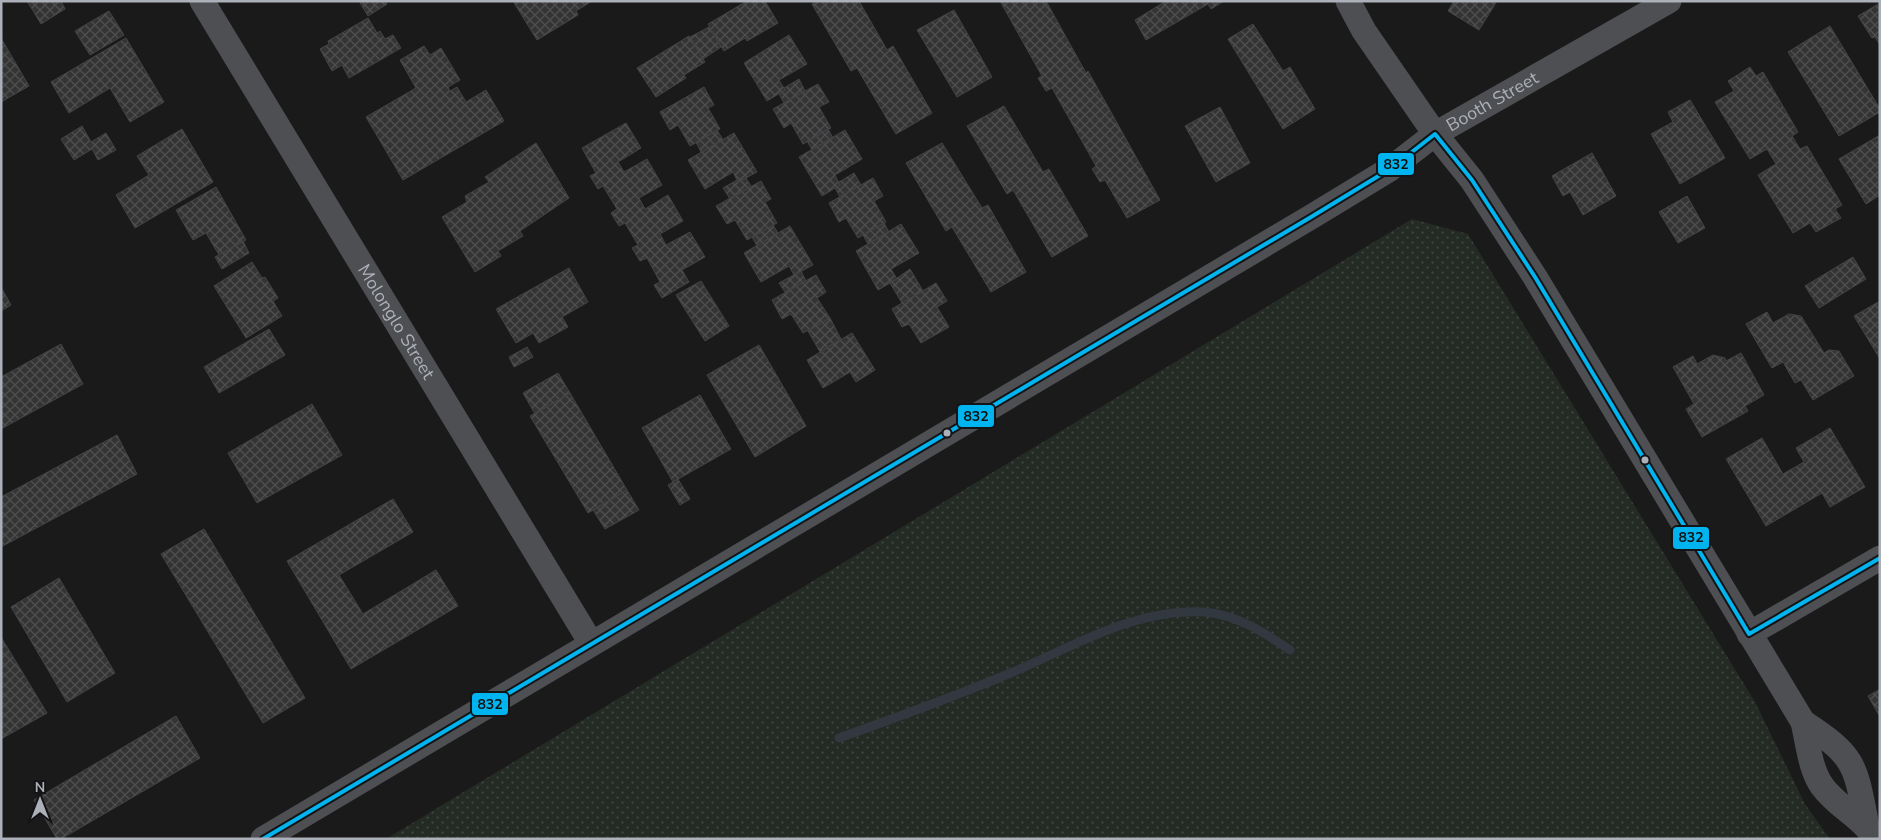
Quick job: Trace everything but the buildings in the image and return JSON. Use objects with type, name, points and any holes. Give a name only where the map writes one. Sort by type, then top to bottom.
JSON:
[{"type":"street","name":"Molonglo Street","points":[[202,1],[591,643]]},
{"type":"street","points":[[1348,1],[1364,31],[1435,134],[1472,180],[1535,277],[1803,722],[1816,775],[1823,788],[1871,832]]},
{"type":"street","name":"Booth Street","points":[[263,839],[1303,222],[1390,169],[1435,134],[1669,1]]},
{"type":"street","points":[[1749,634],[1880,558]]},
{"type":"street","points":[[1803,722],[1829,739],[1844,752],[1851,763],[1856,774],[1871,832]]},
{"type":"shaded area","points":[[1412,219],[1468,234],[1755,702],[1805,804],[1830,839],[386,839]]},
{"type":"waterway","points":[[839,738],[992,681],[1129,622],[1154,616],[1178,612],[1216,614],[1250,625],[1290,650]]},
{"type":"transit line","name":"832","points":[[263,839],[1311,217],[1390,169],[1435,134],[1472,180],[1535,277],[1749,634],[1880,558]]}]
